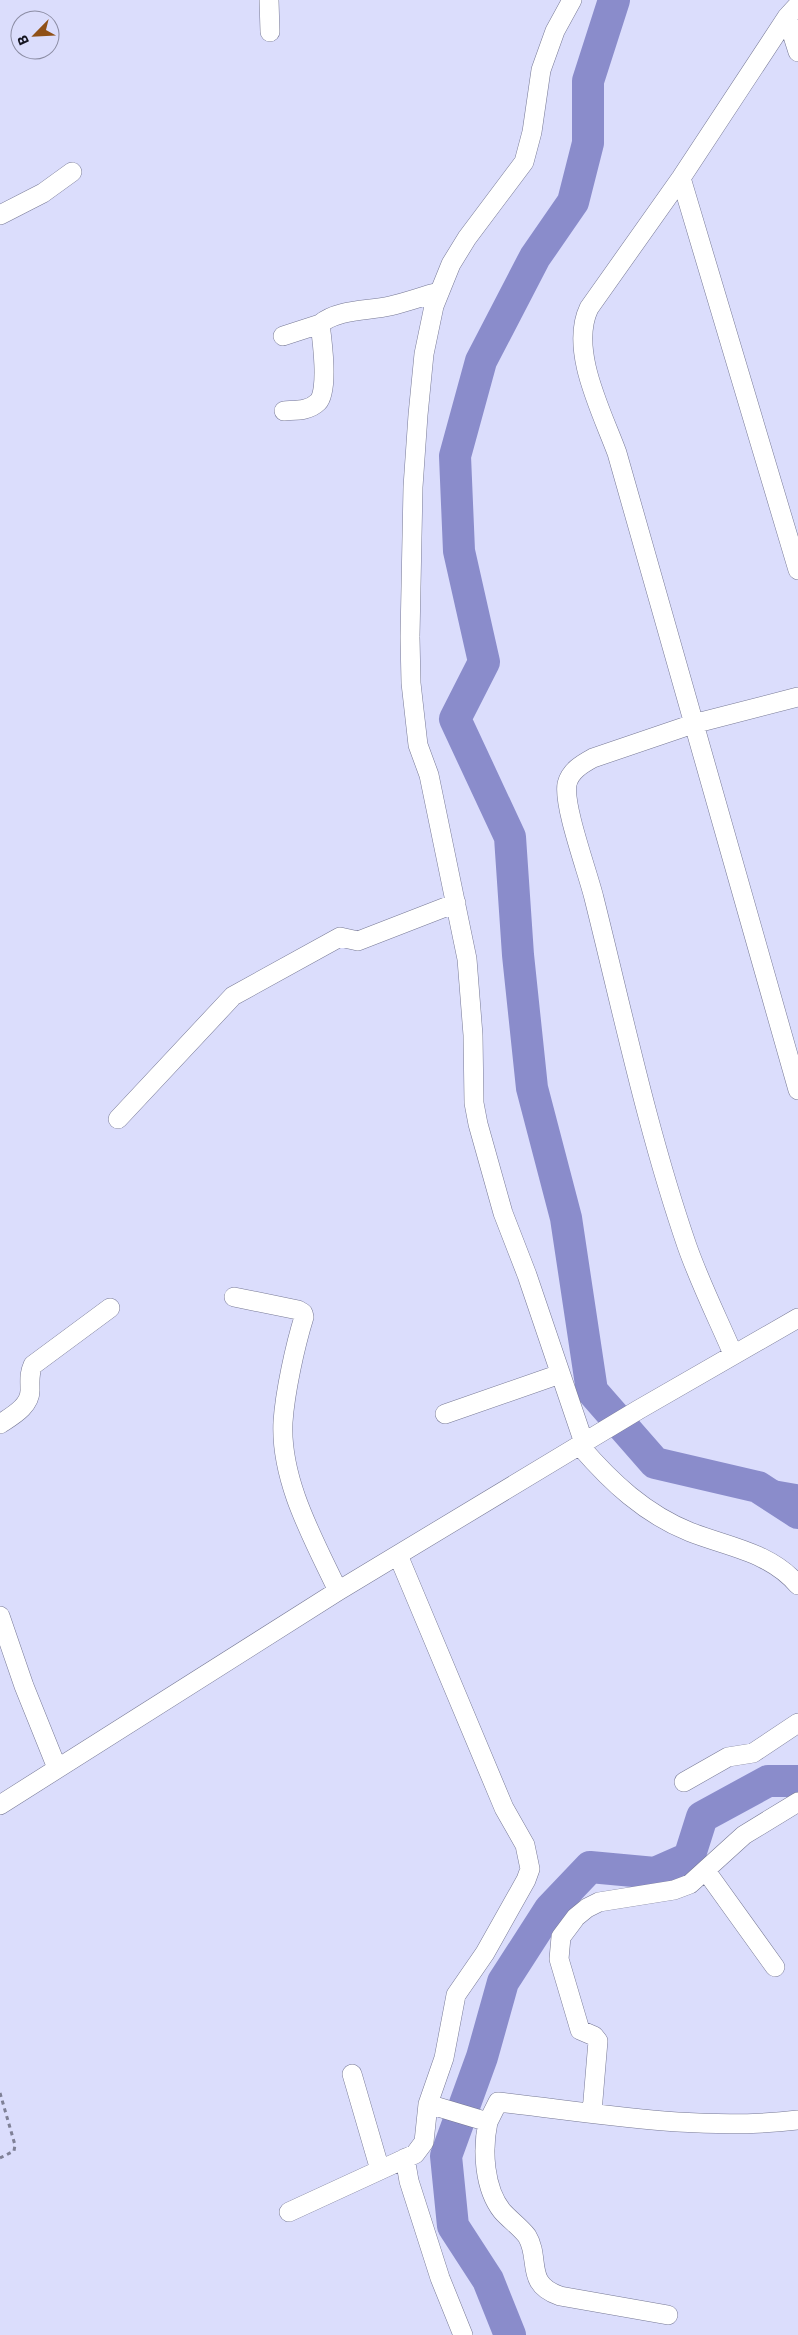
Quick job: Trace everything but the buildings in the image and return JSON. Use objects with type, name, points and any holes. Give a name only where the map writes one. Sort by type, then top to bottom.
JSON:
[{"type":"street","points":[[269,0],[270,32]]},
{"type":"street","points":[[572,0],[555,31],[541,70],[532,132],[524,162],[467,238],[452,264],[439,292],[426,338],[413,487],[410,637],[411,683],[418,745],[429,775],[456,903],[470,985],[474,1103],[478,1124],[503,1213],[585,1443],[615,1483],[646,1508],[689,1531],[768,1559],[798,1585]]},
{"type":"street","points":[[793,11],[798,52]]},
{"type":"street","points":[[793,11],[681,178],[589,308],[584,319],[582,343],[592,385],[617,453],[693,724],[793,1055],[798,1090]]},
{"type":"street","points":[[0,215],[43,192],[72,172]]},
{"type":"street","points":[[681,178],[798,570]]},
{"type":"street","points":[[282,336],[320,324],[330,317],[391,306],[439,292]]},
{"type":"street","points":[[284,411],[308,409],[319,401],[322,396],[324,386],[320,324]]},
{"type":"street","points":[[733,1354],[688,1246],[668,1185],[632,1055],[567,796],[567,784],[572,773],[580,764],[693,724],[798,697]]},
{"type":"street","points":[[118,1119],[233,996],[340,937],[358,941],[456,903]]},
{"type":"street","points":[[234,1297],[298,1310],[303,1313],[304,1317],[294,1355],[283,1422],[286,1456],[292,1482],[312,1536],[338,1591]]},
{"type":"street","points":[[0,1424],[26,1404],[31,1392],[29,1374],[33,1365],[110,1308]]},
{"type":"street","points":[[0,1805],[338,1591],[638,1410],[798,1318]]},
{"type":"street","points":[[445,1414],[560,1374]]},
{"type":"street","points":[[289,2212],[415,2154],[424,2142],[444,2058],[456,1995],[485,1953],[526,1880],[530,1862],[525,1845],[504,1808],[398,1555]]},
{"type":"street","points":[[0,1616],[24,1686],[57,1768]]},
{"type":"street","points":[[684,1782],[728,1757],[753,1753],[798,1723]]},
{"type":"street","points":[[592,2112],[598,2041],[594,2036],[580,2030],[561,1971],[558,1950],[561,1937],[576,1917],[587,1908],[599,1902],[674,1890],[690,1884],[744,1835],[798,1802]]},
{"type":"street","points":[[706,1871],[775,1967]]},
{"type":"street","points":[[352,2074],[380,2170]]},
{"type":"street","points":[[480,2120],[498,2102],[710,2125],[759,2124],[798,2120]]},
{"type":"street","points":[[432,2105],[480,2120]]},
{"type":"street","points":[[480,2120],[488,2182],[502,2211],[526,2236],[531,2247],[534,2269],[545,2289],[560,2296],[668,2315]]},
{"type":"street","points":[[405,2158],[409,2181],[440,2278],[463,2335]]},
{"type":"path","points":[[0,2093],[15,2145],[14,2151],[0,2158]]},
{"type":"waterway","points":[[614,0],[588,81],[588,143],[573,202],[535,257],[481,361],[455,456],[459,551],[484,662],[455,719],[510,837],[518,955],[532,1088],[566,1218],[592,1391],[655,1463],[758,1487],[798,1513]]},
{"type":"waterway","points":[[758,1487],[798,1494]]},
{"type":"waterway","points":[[510,2335],[488,2280],[453,2226],[446,2156],[482,2057],[503,1982],[550,1909],[590,1867],[655,1873],[689,1858],[702,1817],[768,1781],[798,1781]]}]
